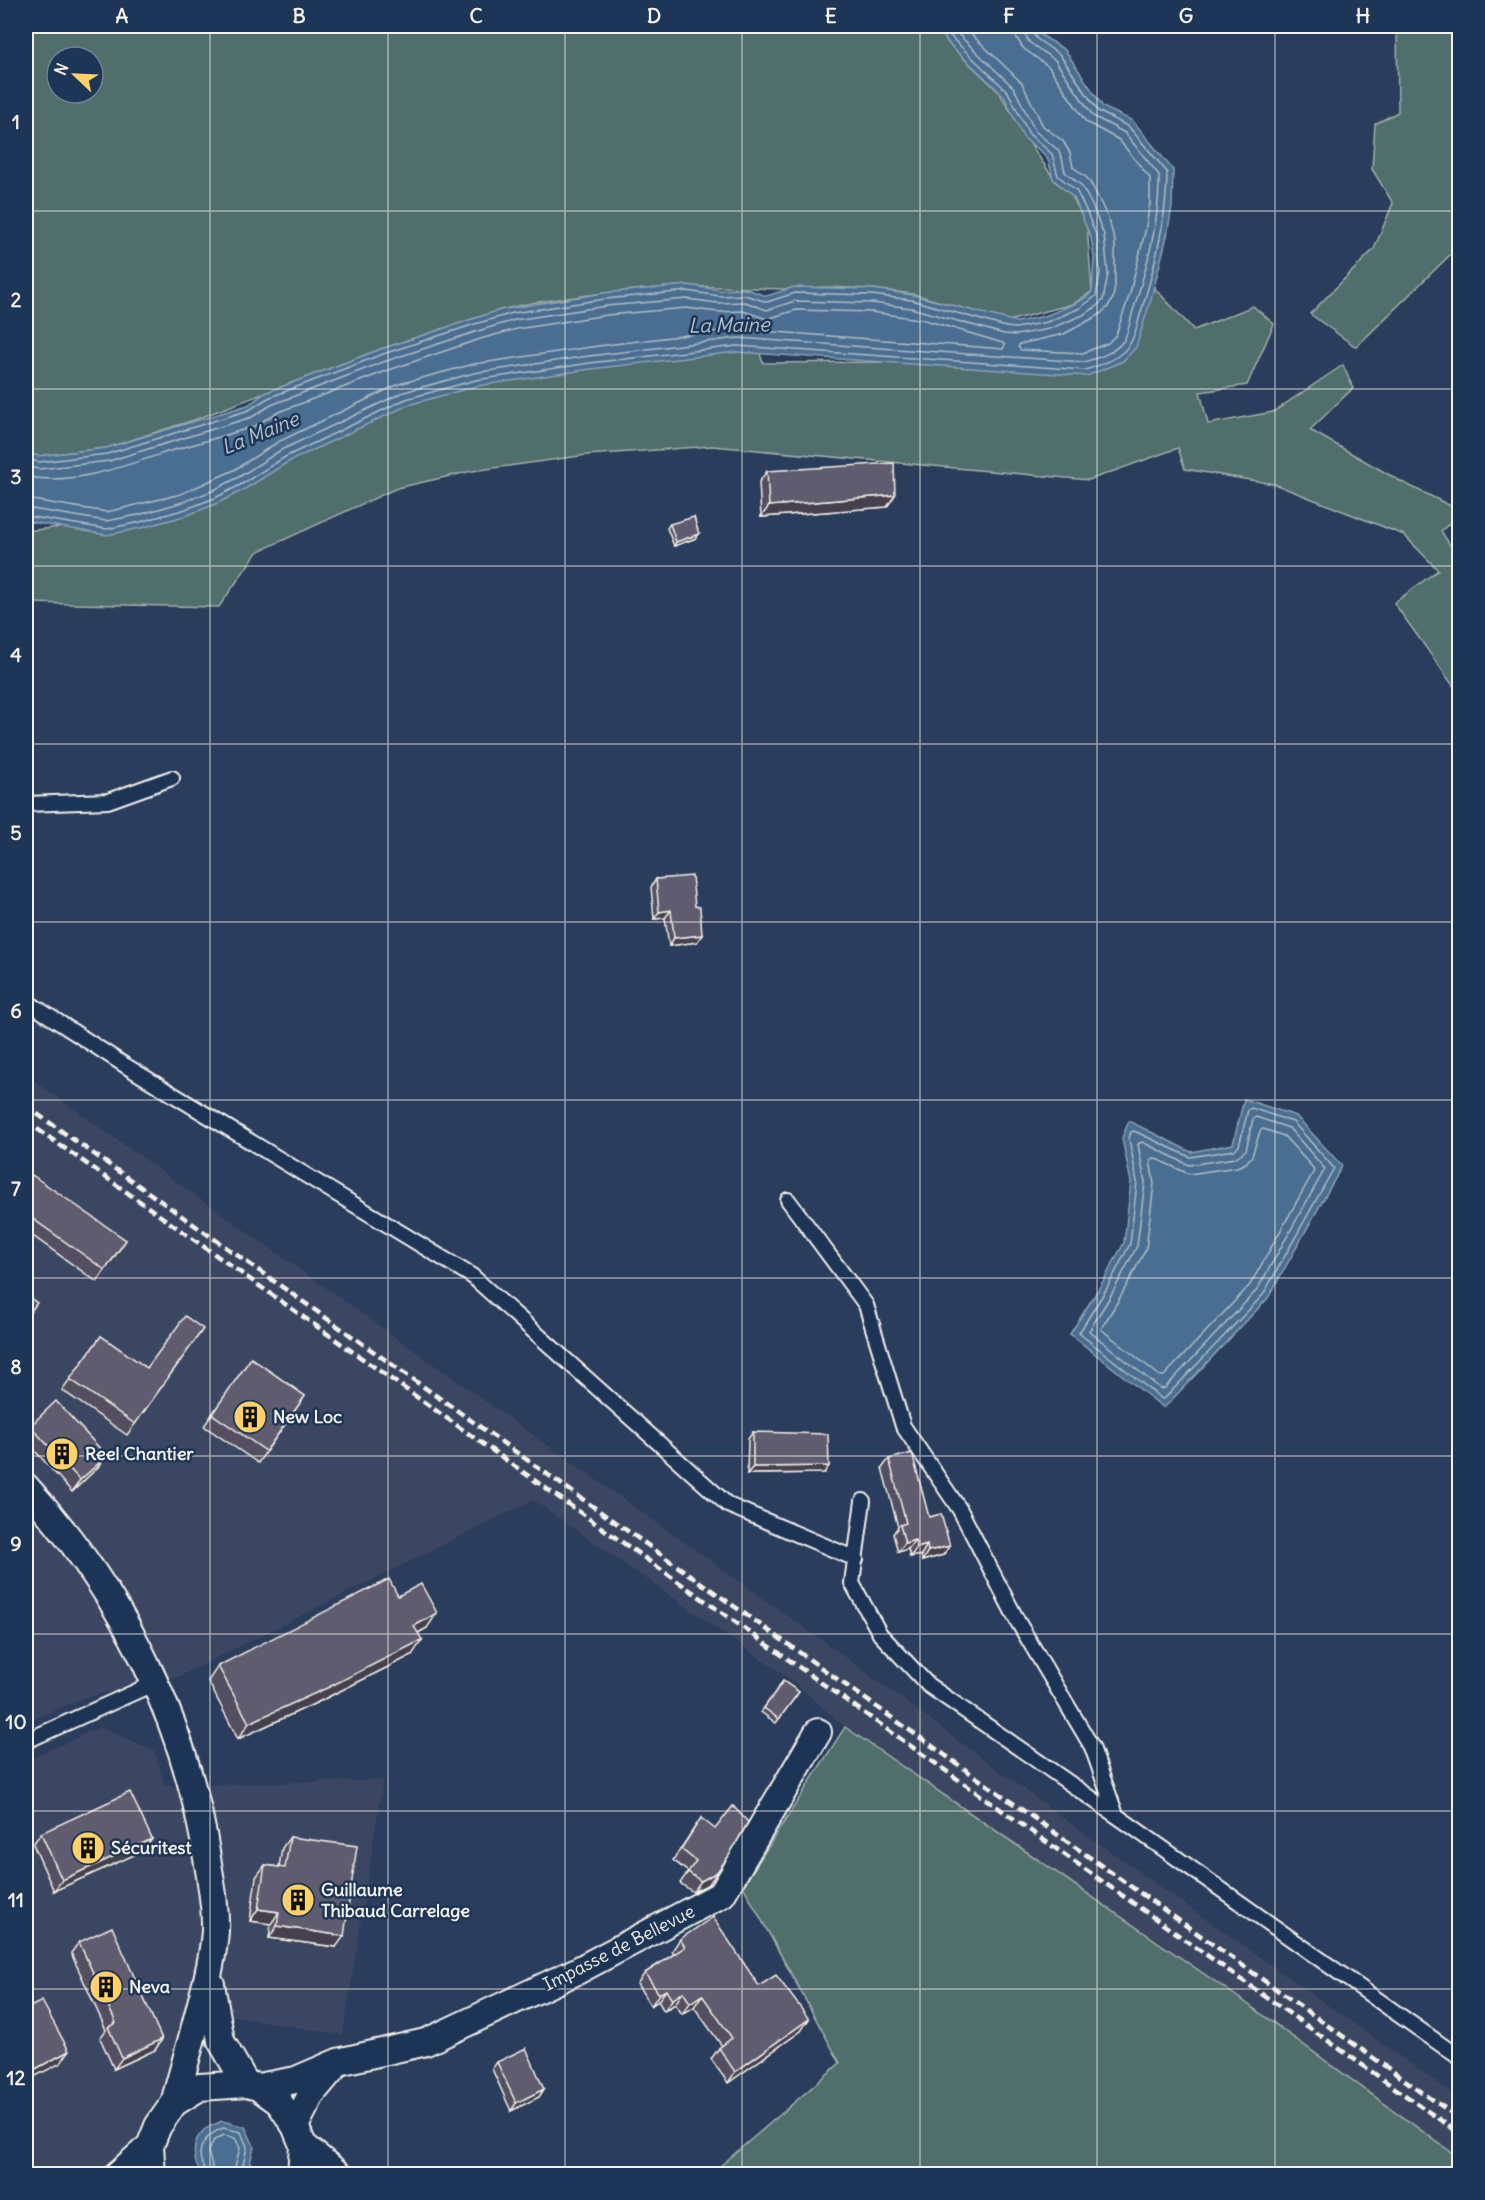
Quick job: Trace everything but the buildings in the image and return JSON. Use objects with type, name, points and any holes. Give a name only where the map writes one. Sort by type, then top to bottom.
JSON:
[{"type":"street","points":[[26,1487],[67,1535],[95,1573],[155,1683],[175,1734],[203,1829],[215,1930],[209,1974],[174,2103],[158,2126],[150,2146],[152,2175]]},
{"type":"street","name":"Impasse de Bellevue","points":[[174,2103],[200,2087],[252,2086],[296,2080],[338,2062],[426,2042],[577,1971],[722,1894],[818,1732]]},
{"type":"street","points":[[209,1974],[221,2041],[252,2086],[279,2102],[298,2135],[338,2175]]},
{"type":"street","points":[[302,2175],[298,2135],[312,2093],[338,2062]]},
{"type":"street","points":[[118,2175],[150,2146]]},
{"type":"lane","points":[[26,804],[108,801],[172,778]]},
{"type":"lane","points":[[26,1001],[126,1066],[472,1276],[728,1505],[855,1559]]},
{"type":"lane","points":[[788,1200],[866,1305],[903,1426],[960,1510],[1018,1622],[1092,1747],[1116,1815]]},
{"type":"lane","points":[[863,1501],[852,1583],[880,1634],[928,1685],[1460,2058]]},
{"type":"lane","points":[[26,1741],[155,1683]]},
{"type":"shaded area","points":[[26,1075],[822,1640],[1074,1826],[1459,2098],[1459,2158],[1242,2000],[845,1727],[794,1682],[533,1500],[180,1676],[83,1698],[26,1723]]},
{"type":"shaded area","points":[[100,1727],[155,1751],[165,1786],[383,1780],[343,2035],[187,2008],[176,2063],[130,2150],[137,2174],[26,2174],[26,1761]]},
{"type":"green space","points":[[26,26],[938,26],[949,44],[999,92],[1056,182],[1071,194],[1087,226],[1092,291],[1073,304],[1008,321],[913,294],[873,289],[825,287],[786,289],[679,286],[531,303],[500,310],[381,349],[194,420],[106,448],[38,456],[26,452]]},
{"type":"green space","points":[[1397,26],[1459,26],[1459,246],[1356,347],[1310,314],[1374,249],[1393,203],[1372,169],[1375,124],[1398,112]]},
{"type":"green space","points":[[1146,279],[1194,330],[1253,306],[1274,324],[1247,385],[1200,392],[1208,424],[1273,412],[1343,365],[1353,388],[1310,430],[1402,482],[1459,510],[1459,515],[1441,531],[1459,559],[1459,694],[1394,603],[1438,570],[1404,535],[1274,484],[1185,469],[1178,448],[1089,480],[712,446],[587,455],[472,471],[397,488],[257,552],[219,607],[26,603],[26,531],[116,521],[450,380],[754,336],[763,363],[884,362],[914,343],[1085,364]]},
{"type":"green space","points":[[845,1727],[1242,2000],[1459,2158],[1459,2174],[711,2174],[840,2063],[743,1886]]},
{"type":"water","name":"La Maine","points":[[936,26],[1035,26],[1041,35],[1065,50],[1103,107],[1133,121],[1173,170],[1172,206],[1167,236],[1151,299],[1136,347],[1123,361],[1087,376],[737,352],[591,369],[477,386],[408,405],[288,462],[218,503],[188,515],[141,528],[107,535],[26,521],[26,453],[38,456],[106,448],[248,405],[265,393],[381,349],[500,310],[604,293],[688,285],[720,290],[746,289],[767,296],[794,287],[873,289],[913,295],[1017,322],[1045,316],[1077,303],[1092,291],[1094,258],[1091,238],[1074,198],[1053,179],[1045,155],[1023,137],[1004,96],[949,44]]},
{"type":"water","points":[[1244,1099],[1296,1116],[1342,1166],[1268,1298],[1164,1408],[1070,1334],[1124,1243],[1131,1182],[1122,1138],[1129,1121],[1191,1152],[1233,1144]]},
{"type":"water","points":[[222,2121],[245,2127],[254,2146],[248,2171],[243,2174],[202,2174],[196,2164],[194,2152],[200,2135],[206,2129]]},
{"type":"railway","points":[[26,1106],[1460,2119]]},
{"type":"railway","points":[[26,1121],[1460,2134]]},
{"type":"place","name":"New Loc","points":[[250,1417]]},
{"type":"place","name":"Reel Chantier","points":[[62,1454]]},
{"type":"place","name":"Sécuritest","points":[[88,1848]]},
{"type":"place","name":"Guillaume Thibaud Carrelage","points":[[298,1900]]},
{"type":"place","name":"Neva","points":[[106,1987]]}]
